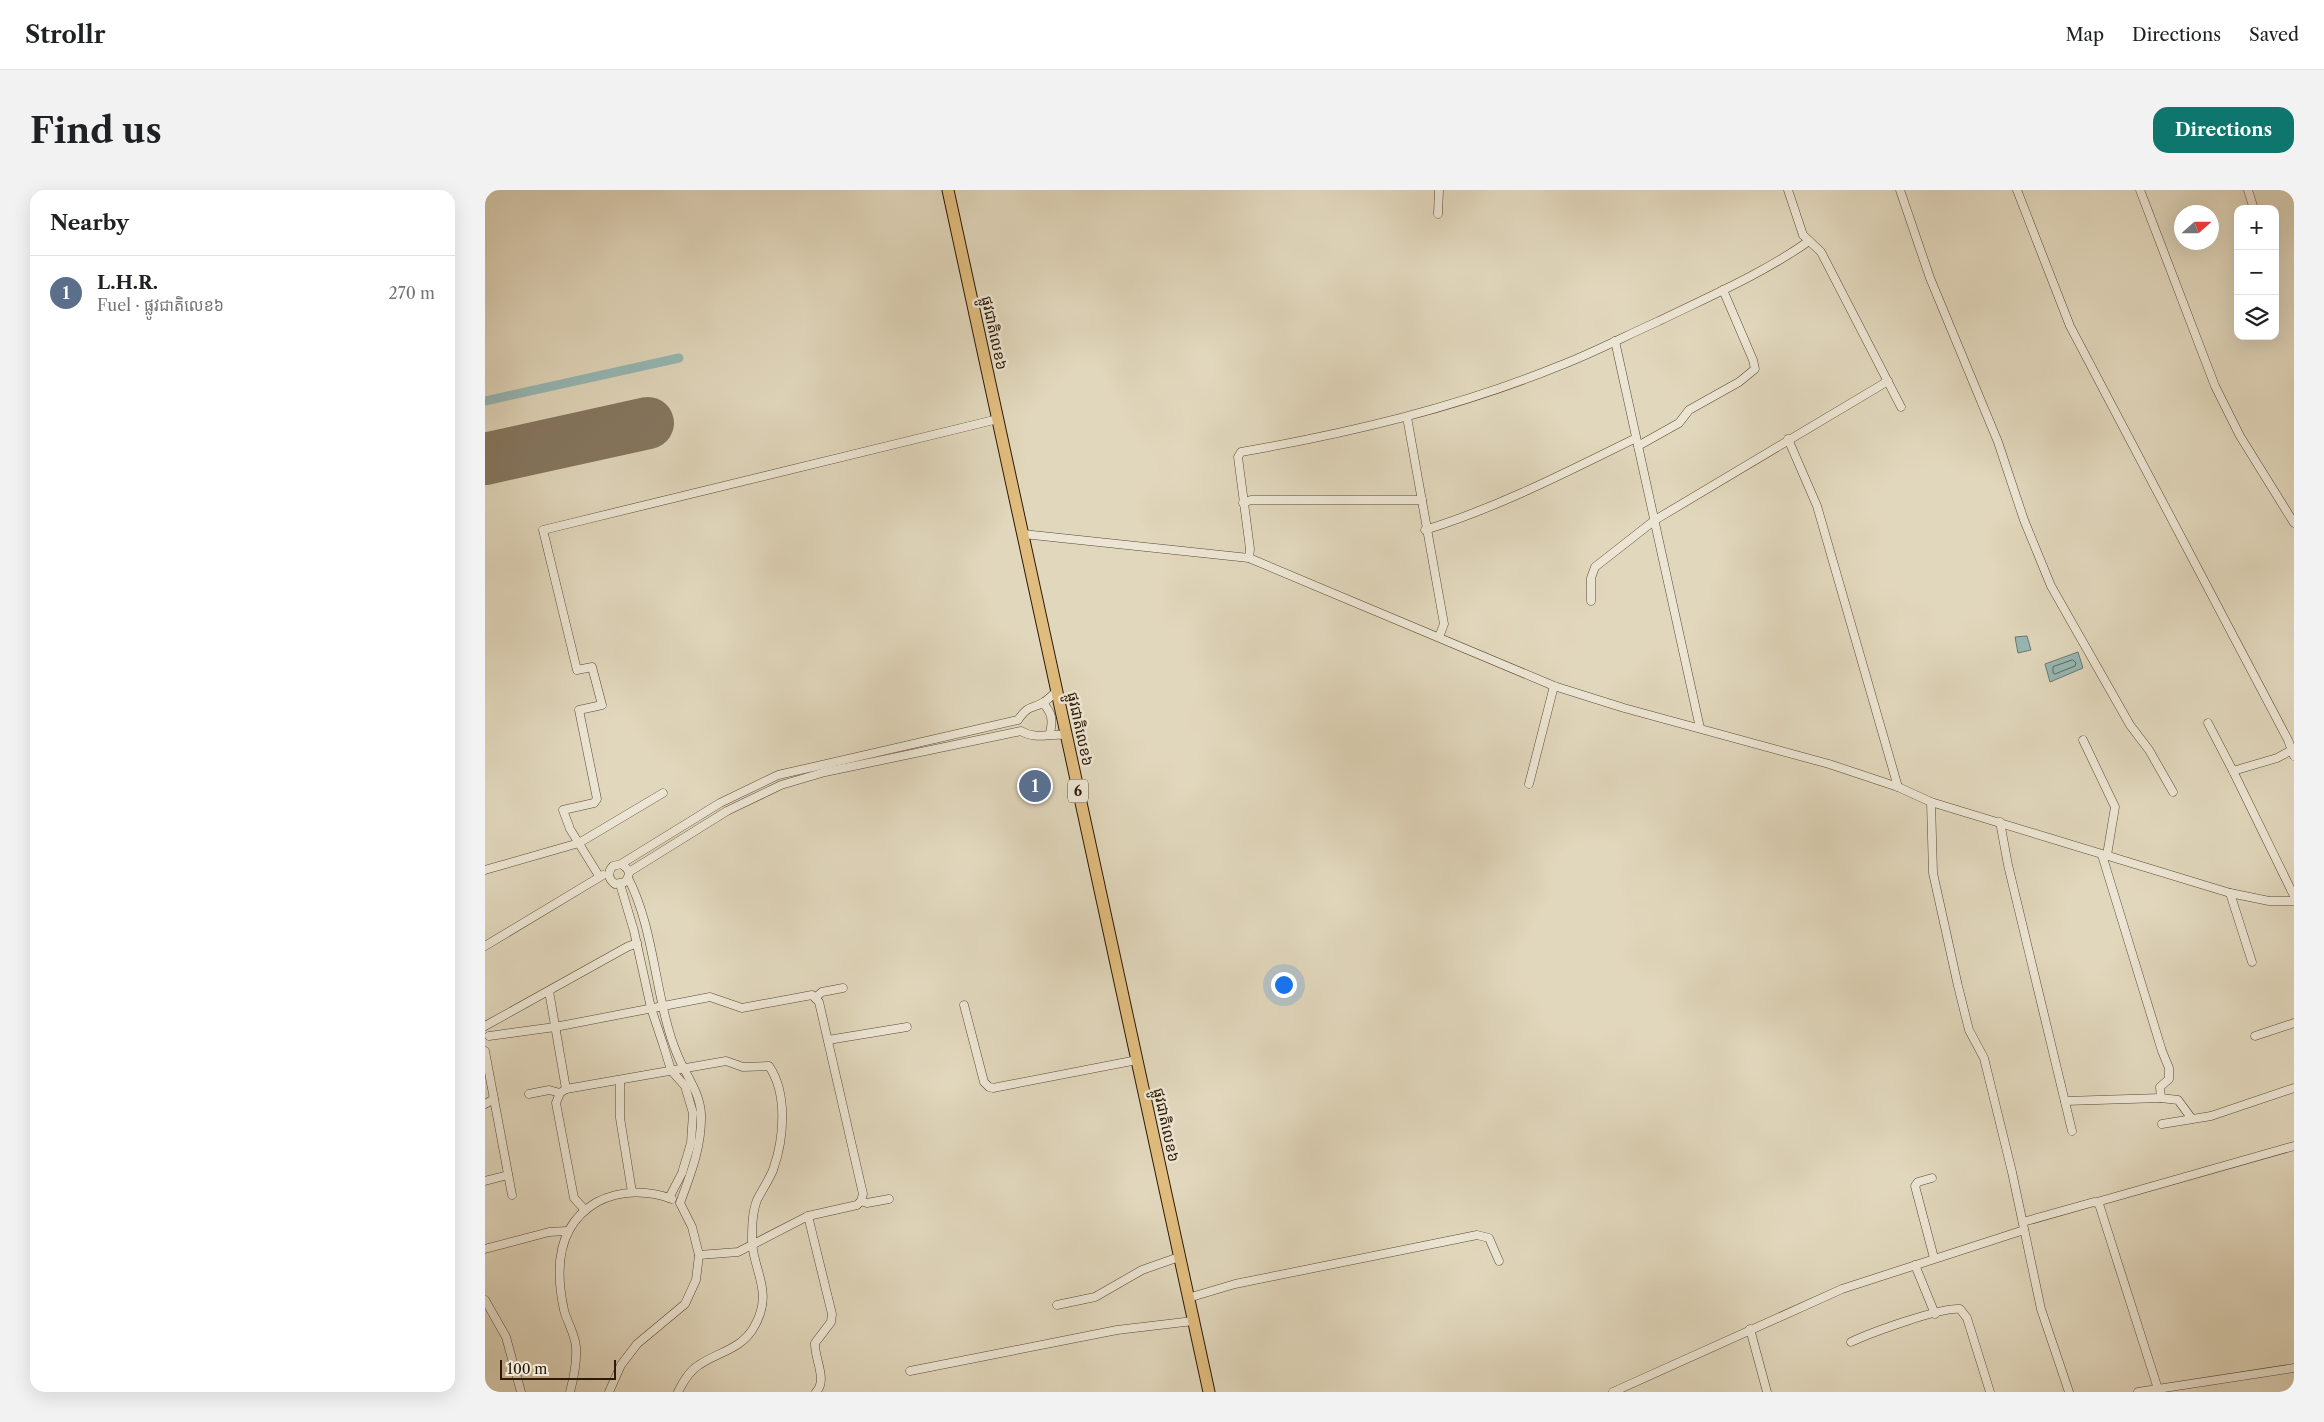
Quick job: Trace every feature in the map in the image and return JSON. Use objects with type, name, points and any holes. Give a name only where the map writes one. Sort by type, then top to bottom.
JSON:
[{"type":"highway","name":"ផ្លូវជាតិលេខ៦","points":[[948,190],[1209,1392]]},
{"type":"street","points":[[1438,214],[1439,190]]},
{"type":"street","points":[[1788,190],[1803,235],[1821,252],[1901,407]]},
{"type":"street","points":[[1900,190],[1930,278],[1998,442],[2023,520],[2051,586],[2125,716],[2149,750],[2173,792]]},
{"type":"street","points":[[2017,190],[2070,326],[2291,740],[2293,753],[2233,770]]},
{"type":"street","points":[[2140,190],[2215,386],[2240,436],[2294,522]]},
{"type":"street","points":[[2248,190],[2253,205]]},
{"type":"street","points":[[1249,558],[1250,549],[1238,457],[1241,452],[1318,439],[1407,418],[1506,386],[1560,366],[1748,279],[1809,241]]},
{"type":"street","points":[[1425,530],[1461,519],[1679,424],[1689,410],[1739,382],[1755,369],[1753,360],[1723,290]]},
{"type":"street","points":[[1615,341],[1699,728]]},
{"type":"street","points":[[1591,601],[1591,578],[1595,567],[1655,520],[1737,473],[1788,440],[1888,381]]},
{"type":"street","points":[[1407,418],[1425,530],[1443,624],[1439,637]]},
{"type":"street","points":[[599,876],[570,828],[563,810],[594,803],[597,799],[579,710],[602,705],[592,667],[577,670],[543,530],[998,420]]},
{"type":"street","points":[[1788,440],[1817,506],[1898,787]]},
{"type":"street","points":[[1243,504],[1251,500],[1421,500]]},
{"type":"street","points":[[1023,534],[1249,558],[1555,686],[1624,708],[1829,764],[1898,787],[1931,802],[2231,894],[2269,901],[2294,901]]},
{"type":"street","points":[[1529,784],[1555,686]]},
{"type":"street","points":[[620,884],[612,881],[609,874],[613,866],[621,864],[720,803],[778,775],[1018,720],[1024,711],[1032,706],[1043,703],[1057,691]]},
{"type":"street","points":[[1043,703],[1050,710],[1053,721],[1050,733]]},
{"type":"street","points":[[2207,723],[2233,770],[2294,896]]},
{"type":"street","points":[[620,884],[629,875],[727,811],[781,785],[825,772],[1021,731],[1040,737],[1050,733],[1065,735]]},
{"type":"street","points":[[2083,740],[2115,807],[2104,855],[2162,1051],[2169,1068],[2169,1079],[2160,1087],[2161,1098]]},
{"type":"street","points":[[778,775],[781,785]]},
{"type":"street","points":[[485,870],[579,843],[663,793]]},
{"type":"street","points":[[1931,802],[1933,873],[1969,1030],[1983,1058],[2041,1309],[2069,1392]]},
{"type":"street","points":[[2000,822],[2008,865],[2072,1131]]},
{"type":"street","points":[[621,864],[627,867],[634,889],[672,1042],[682,1068],[692,1082],[701,1112],[700,1143],[692,1173],[680,1202]]},
{"type":"street","points":[[485,946],[599,876],[609,874]]},
{"type":"street","points":[[620,884],[637,944],[651,1008],[671,1070],[685,1086],[693,1113],[691,1143],[682,1173],[669,1198]]},
{"type":"street","points":[[2231,894],[2252,962]]},
{"type":"street","points":[[485,1047],[489,1036],[485,1027],[627,947],[637,944]]},
{"type":"street","points":[[816,997],[822,992],[843,988]]},
{"type":"street","points":[[549,991],[563,1091],[556,1103],[574,1198],[585,1210]]},
{"type":"street","points":[[489,1036],[555,1027],[710,997],[742,1008],[812,995],[816,997],[819,1002],[863,1194],[861,1201],[857,1205],[808,1216],[738,1252],[699,1255]]},
{"type":"street","points":[[964,1005],[985,1082],[989,1087],[993,1088],[1137,1060]]},
{"type":"street","points":[[2255,1036],[2294,1023]]},
{"type":"street","points":[[828,1040],[907,1027]]},
{"type":"street","points":[[485,1051],[512,1195]]},
{"type":"street","points":[[529,1094],[549,1090],[563,1091],[726,1061],[743,1067],[769,1066],[775,1076],[782,1129],[773,1170],[757,1200],[753,1215],[752,1244],[762,1281],[763,1300],[755,1326],[742,1342],[698,1366],[684,1380],[678,1392]]},
{"type":"street","points":[[620,1080],[620,1118],[632,1192]]},
{"type":"street","points":[[2162,1124],[2211,1116],[2294,1088]]},
{"type":"street","points":[[2065,1101],[2161,1098],[2178,1100],[2192,1119]]},
{"type":"street","points":[[485,1104],[494,1099]]},
{"type":"street","points":[[1613,1392],[1842,1289],[2097,1202],[2294,1146]]},
{"type":"street","points":[[485,1181],[508,1175]]},
{"type":"street","points":[[1932,1178],[1918,1182],[1915,1186],[1934,1258]]},
{"type":"street","points":[[570,1392],[575,1372],[576,1345],[564,1312],[558,1273],[567,1231],[585,1210],[606,1198],[632,1192],[669,1198],[680,1202],[692,1227],[699,1255],[696,1280],[685,1304],[637,1344],[621,1365],[609,1392]]},
{"type":"street","points":[[861,1201],[867,1203],[889,1199]]},
{"type":"street","points":[[2097,1202],[2158,1389]]},
{"type":"street","points":[[808,1216],[832,1314],[831,1322],[815,1343],[821,1381],[820,1388],[815,1392]]},
{"type":"street","points":[[485,1249],[549,1232],[567,1231]]},
{"type":"street","points":[[1189,1298],[1235,1284],[1477,1236],[1489,1238],[1499,1261]]},
{"type":"street","points":[[1057,1305],[1095,1297],[1143,1270],[1179,1257]]},
{"type":"street","points":[[1915,1265],[1935,1314]]},
{"type":"street","points":[[485,1300],[506,1337],[521,1392]]},
{"type":"street","points":[[1851,1342],[1866,1335],[1953,1308],[1960,1309],[1967,1318],[1990,1392]]},
{"type":"street","points":[[910,1371],[1117,1330],[1193,1321]]},
{"type":"street","points":[[1750,1329],[1767,1392]]},
{"type":"street","points":[[2138,1392],[2294,1368]]},
{"type":"water","points":[[2027,636],[2031,650],[2018,653],[2015,637]]},
{"type":"water","points":[[2078,652],[2083,668],[2050,682],[2045,664]]},
{"type":"waterway","points":[[485,401],[679,358]]},
{"type":"runway","points":[[485,459],[648,423]]},
{"type":"place","name":"L.H.R.","points":[[1035,786]]}]
